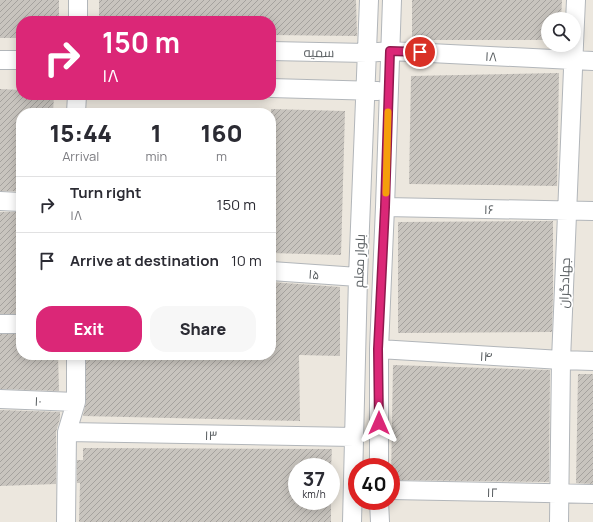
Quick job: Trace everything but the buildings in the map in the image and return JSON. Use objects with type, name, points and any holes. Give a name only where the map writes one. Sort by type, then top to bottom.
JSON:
[{"type":"street","points":[[78,0],[78,16]]},
{"type":"street","name":"بلوار معلم","points":[[352,522],[358,276],[369,0]]},
{"type":"street","name":"بلوار معلم","points":[[379,458],[378,349],[385,207],[392,0]]},
{"type":"street","name":"جهادگران","points":[[576,0],[576,12]]},
{"type":"street","name":"۱۸","points":[[367,53],[390,51],[541,50]]},
{"type":"street","name":"سمیه","points":[[276,51],[367,53]]},
{"type":"street","name":"جهادگران","points":[[559,522],[561,360],[574,52]]},
{"type":"street","name":"۱۸","points":[[577,52],[593,61]]},
{"type":"street","points":[[0,60],[16,60]]},
{"type":"street","points":[[276,88],[366,92],[388,91]]},
{"type":"street","points":[[0,201],[16,202]]},
{"type":"street","name":"۱۶","points":[[385,207],[593,211]]},
{"type":"street","name":"۱۵","points":[[276,271],[358,276]]},
{"type":"street","points":[[0,324],[16,324]]},
{"type":"street","name":"۱۴","points":[[378,349],[593,361]]},
{"type":"street","points":[[66,522],[67,432],[76,402],[76,360]]},
{"type":"street","name":"۱۰","points":[[0,399],[76,402]]},
{"type":"street","name":"۱۳","points":[[67,432],[354,437]]},
{"type":"street","name":"۱۲","points":[[400,490],[593,494]]},
{"type":"street","points":[[379,510],[380,522]]},
{"type":"slow traffic","points":[[386,193],[388,112]]},
{"type":"route","points":[[379,423],[378,349],[385,207],[390,51],[420,52]]}]
